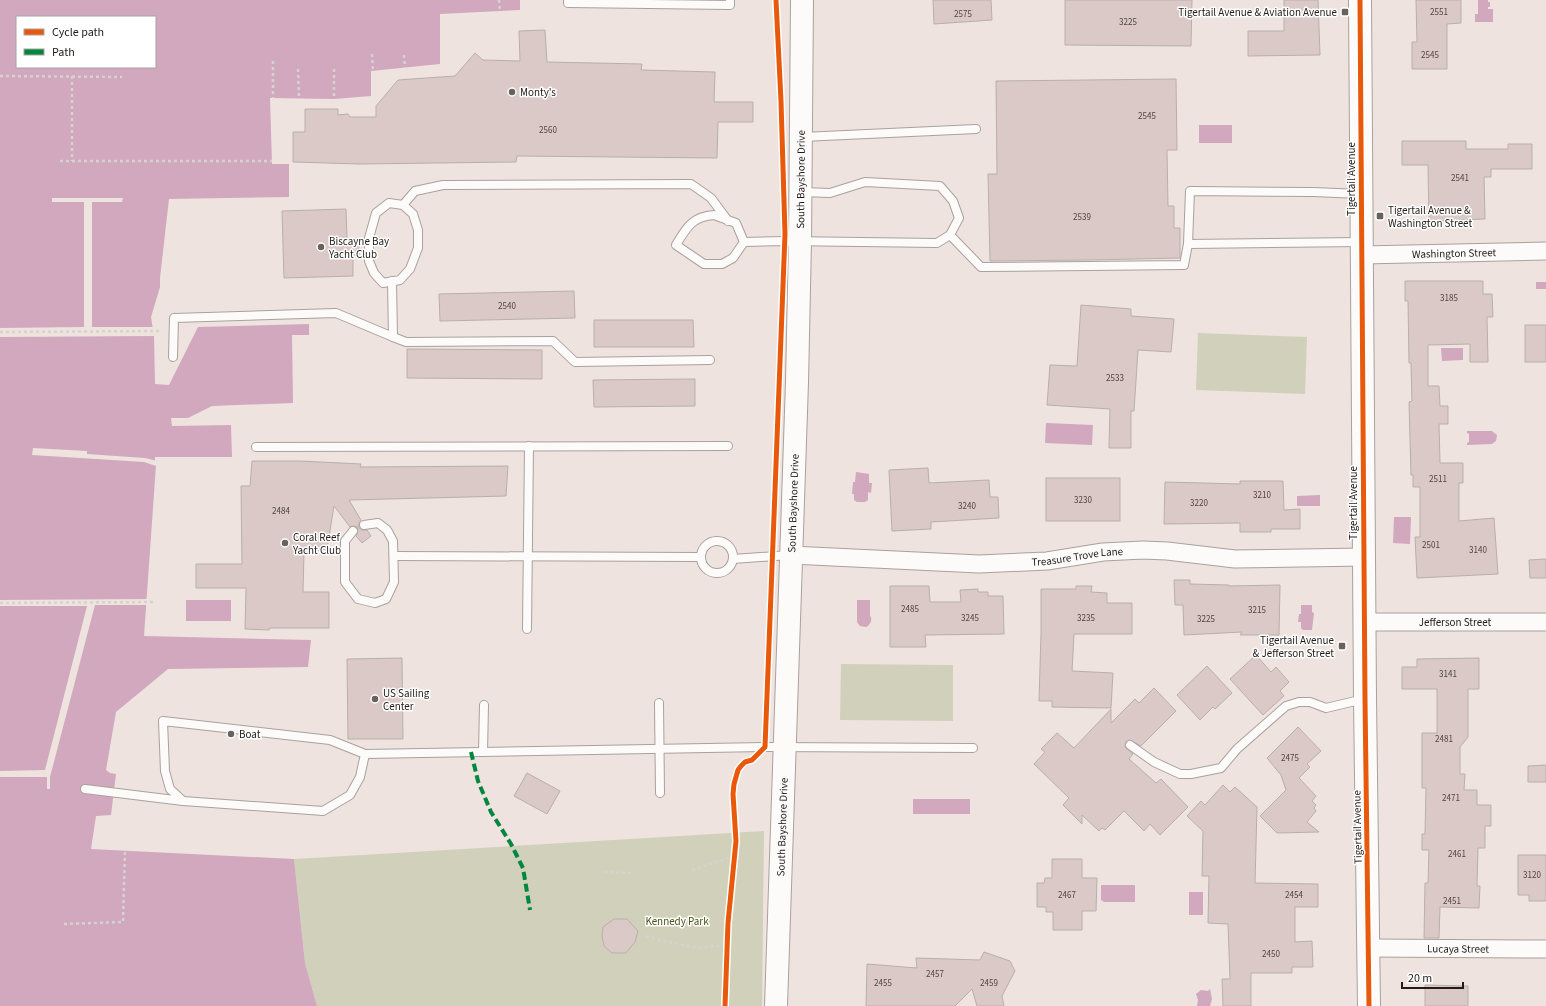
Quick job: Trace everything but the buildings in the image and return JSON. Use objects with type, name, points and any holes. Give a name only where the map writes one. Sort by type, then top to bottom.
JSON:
[{"type":"main road","name":"South Bayshore Drive","points":[[776,1006],[786,748],[800,241],[802,0]]},
{"type":"main road","name":"Tigertail Avenue","points":[[1360,0],[1365,699],[1369,1006]]},
{"type":"street","name":"Washington Street","points":[[1362,248],[1546,251]]},
{"type":"street","name":"Treasure Trove Lane","points":[[791,555],[979,564],[1042,561],[1103,552],[1143,550],[1167,551],[1235,559],[1364,557]]},
{"type":"street","name":"Jefferson Street","points":[[1365,622],[1546,622]]},
{"type":"street","name":"Lucaya Street","points":[[1369,948],[1546,949]]},
{"type":"lane","points":[[568,0],[568,3],[626,2],[730,5],[730,0]]},
{"type":"lane","points":[[801,137],[976,129]]},
{"type":"lane","points":[[744,242],[800,241],[937,243],[950,235],[959,218],[953,201],[940,186],[865,182],[830,193],[800,192]]},
{"type":"lane","points":[[403,204],[415,191],[443,185],[692,184],[711,198],[728,221]]},
{"type":"lane","points":[[950,235],[981,267],[1184,265],[1188,244],[1190,191],[1361,194]]},
{"type":"lane","points":[[389,203],[403,204],[413,214],[418,230],[418,248],[410,269],[400,280],[392,281],[383,283],[374,273],[369,261],[369,238],[376,213],[389,203]]},
{"type":"lane","points":[[714,215],[736,224],[744,242],[733,258],[722,264],[704,264],[676,245],[687,226],[703,216],[714,215]]},
{"type":"lane","points":[[1188,244],[1362,248]]},
{"type":"lane","points":[[392,281],[393,337]]},
{"type":"lane","points":[[173,357],[174,318],[336,313],[406,342],[553,341],[575,362],[710,360]]},
{"type":"lane","points":[[527,629],[529,446]]},
{"type":"lane","points":[[256,447],[728,446]]},
{"type":"lane","points":[[353,531],[345,541],[345,582],[358,599],[375,603],[386,599],[394,582],[393,541],[387,530],[378,523],[364,525]]},
{"type":"lane","points":[[718,541],[727,545],[732,553],[732,559],[729,568],[720,573],[715,573],[706,570],[700,556],[704,547],[718,541]]},
{"type":"lane","points":[[732,559],[791,555]]},
{"type":"lane","points":[[394,556],[700,556]]},
{"type":"lane","points":[[1130,745],[1154,762],[1180,774],[1191,774],[1220,768],[1237,749],[1286,706],[1299,702],[1310,702],[1326,708],[1365,699]]},
{"type":"lane","points":[[659,703],[660,793]]},
{"type":"lane","points":[[483,752],[484,705]]},
{"type":"lane","points":[[183,801],[170,789],[165,771],[163,721],[330,740],[365,754],[660,749],[972,748]]},
{"type":"lane","points":[[85,789],[183,801],[323,811],[350,795],[360,777],[365,754]]},
{"type":"path","points":[[500,0],[500,11]]},
{"type":"path","points":[[372,54],[373,71]]},
{"type":"path","points":[[404,55],[405,68]]},
{"type":"path","points":[[273,61],[273,98]]},
{"type":"path","points":[[298,69],[298,97]]},
{"type":"path","points":[[334,70],[334,98]]},
{"type":"path","points":[[0,76],[122,77]]},
{"type":"path","points":[[72,76],[72,161]]},
{"type":"path","points":[[60,161],[272,161]]},
{"type":"path","points":[[0,332],[166,331]]},
{"type":"path","points":[[0,603],[153,602]]},
{"type":"path","points":[[64,924],[123,922],[125,850]]},
{"type":"path","points":[[692,870],[735,856]]},
{"type":"path","points":[[604,872],[634,873]]},
{"type":"path","points":[[646,936],[661,941],[698,948],[726,945]]},
{"type":"green space","points":[[1198,333],[1307,337],[1305,394],[1196,390]]},
{"type":"green space","points":[[841,664],[953,665],[953,721],[840,720]]},
{"type":"green space","name":"Kennedy Park","points":[[764,831],[762,1006],[317,1006],[305,963],[294,859]]},
{"type":"shaded area","points":[[0,0],[520,0],[520,10],[440,14],[440,64],[371,71],[371,96],[334,99],[270,98],[272,164],[289,164],[289,197],[169,199],[160,287],[151,317],[154,336],[155,384],[169,385],[198,327],[309,324],[309,335],[292,335],[293,403],[212,406],[188,418],[171,418],[172,426],[231,425],[232,457],[155,457],[156,465],[144,636],[311,640],[308,667],[168,669],[116,712],[106,770],[110,773],[116,774],[111,815],[96,816],[91,849],[294,859],[305,963],[317,1006],[0,1006]]},
{"type":"shaded area","points":[[1478,0],[1488,0],[1488,2],[1490,2],[1490,7],[1488,7],[1488,9],[1493,9],[1493,22],[1475,22],[1475,14],[1478,14]]},
{"type":"shaded area","points":[[1199,125],[1232,125],[1232,143],[1199,143]]},
{"type":"shaded area","points":[[1536,282],[1546,282],[1546,289],[1536,289]]},
{"type":"shaded area","points":[[1441,348],[1463,348],[1463,360],[1442,361]]},
{"type":"shaded area","points":[[1046,423],[1093,425],[1092,445],[1045,443]]},
{"type":"shaded area","points":[[1467,431],[1492,431],[1497,435],[1496,441],[1492,444],[1467,445],[1469,442],[1469,434]]},
{"type":"shaded area","points":[[856,472],[869,474],[869,483],[872,483],[871,493],[868,492],[868,500],[865,502],[857,502],[854,500],[854,494],[852,494]]},
{"type":"shaded area","points":[[1320,495],[1320,506],[1297,506],[1297,496]]},
{"type":"shaded area","points":[[1394,517],[1411,517],[1410,544],[1393,543]]},
{"type":"shaded area","points":[[186,600],[231,600],[231,621],[186,621]]},
{"type":"shaded area","points":[[857,600],[870,600],[871,620],[870,624],[866,627],[860,626],[857,622]]},
{"type":"shaded area","points":[[1301,605],[1312,605],[1312,612],[1314,613],[1312,630],[1303,630],[1301,628],[1301,622],[1298,622],[1299,614],[1301,614]]},
{"type":"shaded area","points":[[913,799],[970,799],[970,814],[913,814]]},
{"type":"shaded area","points":[[1101,885],[1135,885],[1135,902],[1104,902],[1101,900]]},
{"type":"shaded area","points":[[1189,892],[1203,892],[1203,915],[1189,915]]},
{"type":"shaded area","points":[[1210,989],[1212,999],[1210,1006],[1197,1006],[1198,1000],[1196,994],[1201,990],[1208,991]]},
{"type":"pier","points":[[52,198],[123,198],[122,202],[92,202],[92,327],[154,327],[156,336],[0,337],[0,328],[84,327],[84,202],[52,202]]},
{"type":"pier","points":[[33,448],[87,451],[87,454],[145,458],[157,461],[157,463],[156,466],[144,462],[32,455]]},
{"type":"pier","points":[[148,599],[148,605],[95,605],[50,777],[50,789],[47,789],[47,777],[0,777],[0,771],[45,770],[87,606],[0,606],[0,600]]},
{"type":"marked path","points":[[471,752],[478,781],[491,812],[511,844],[523,868],[530,910]]},
{"type":"cycle path","points":[[725,1006],[728,923],[736,841],[733,794],[734,784],[738,770],[741,766],[745,762],[752,760],[765,747],[785,234],[776,0]]},
{"type":"cycle path","points":[[1360,0],[1365,699],[1369,1006]]},
{"type":"place","name":"Tigertail Avenue & Aviation Avenue","points":[[1345,12]]},
{"type":"place","name":"Monty's","points":[[512,92]]},
{"type":"place","name":"Tigertail Avenue & Washington Street","points":[[1380,216]]},
{"type":"place","name":"Biscayne Bay Yacht Club","points":[[321,247]]},
{"type":"place","name":"Coral Reef Yacht Club","points":[[285,543]]},
{"type":"place","name":"Tigertail Avenue & Jefferson Street","points":[[1342,646]]},
{"type":"place","name":"US Sailing Center","points":[[375,699]]},
{"type":"place","name":"Boat","points":[[231,734]]}]
